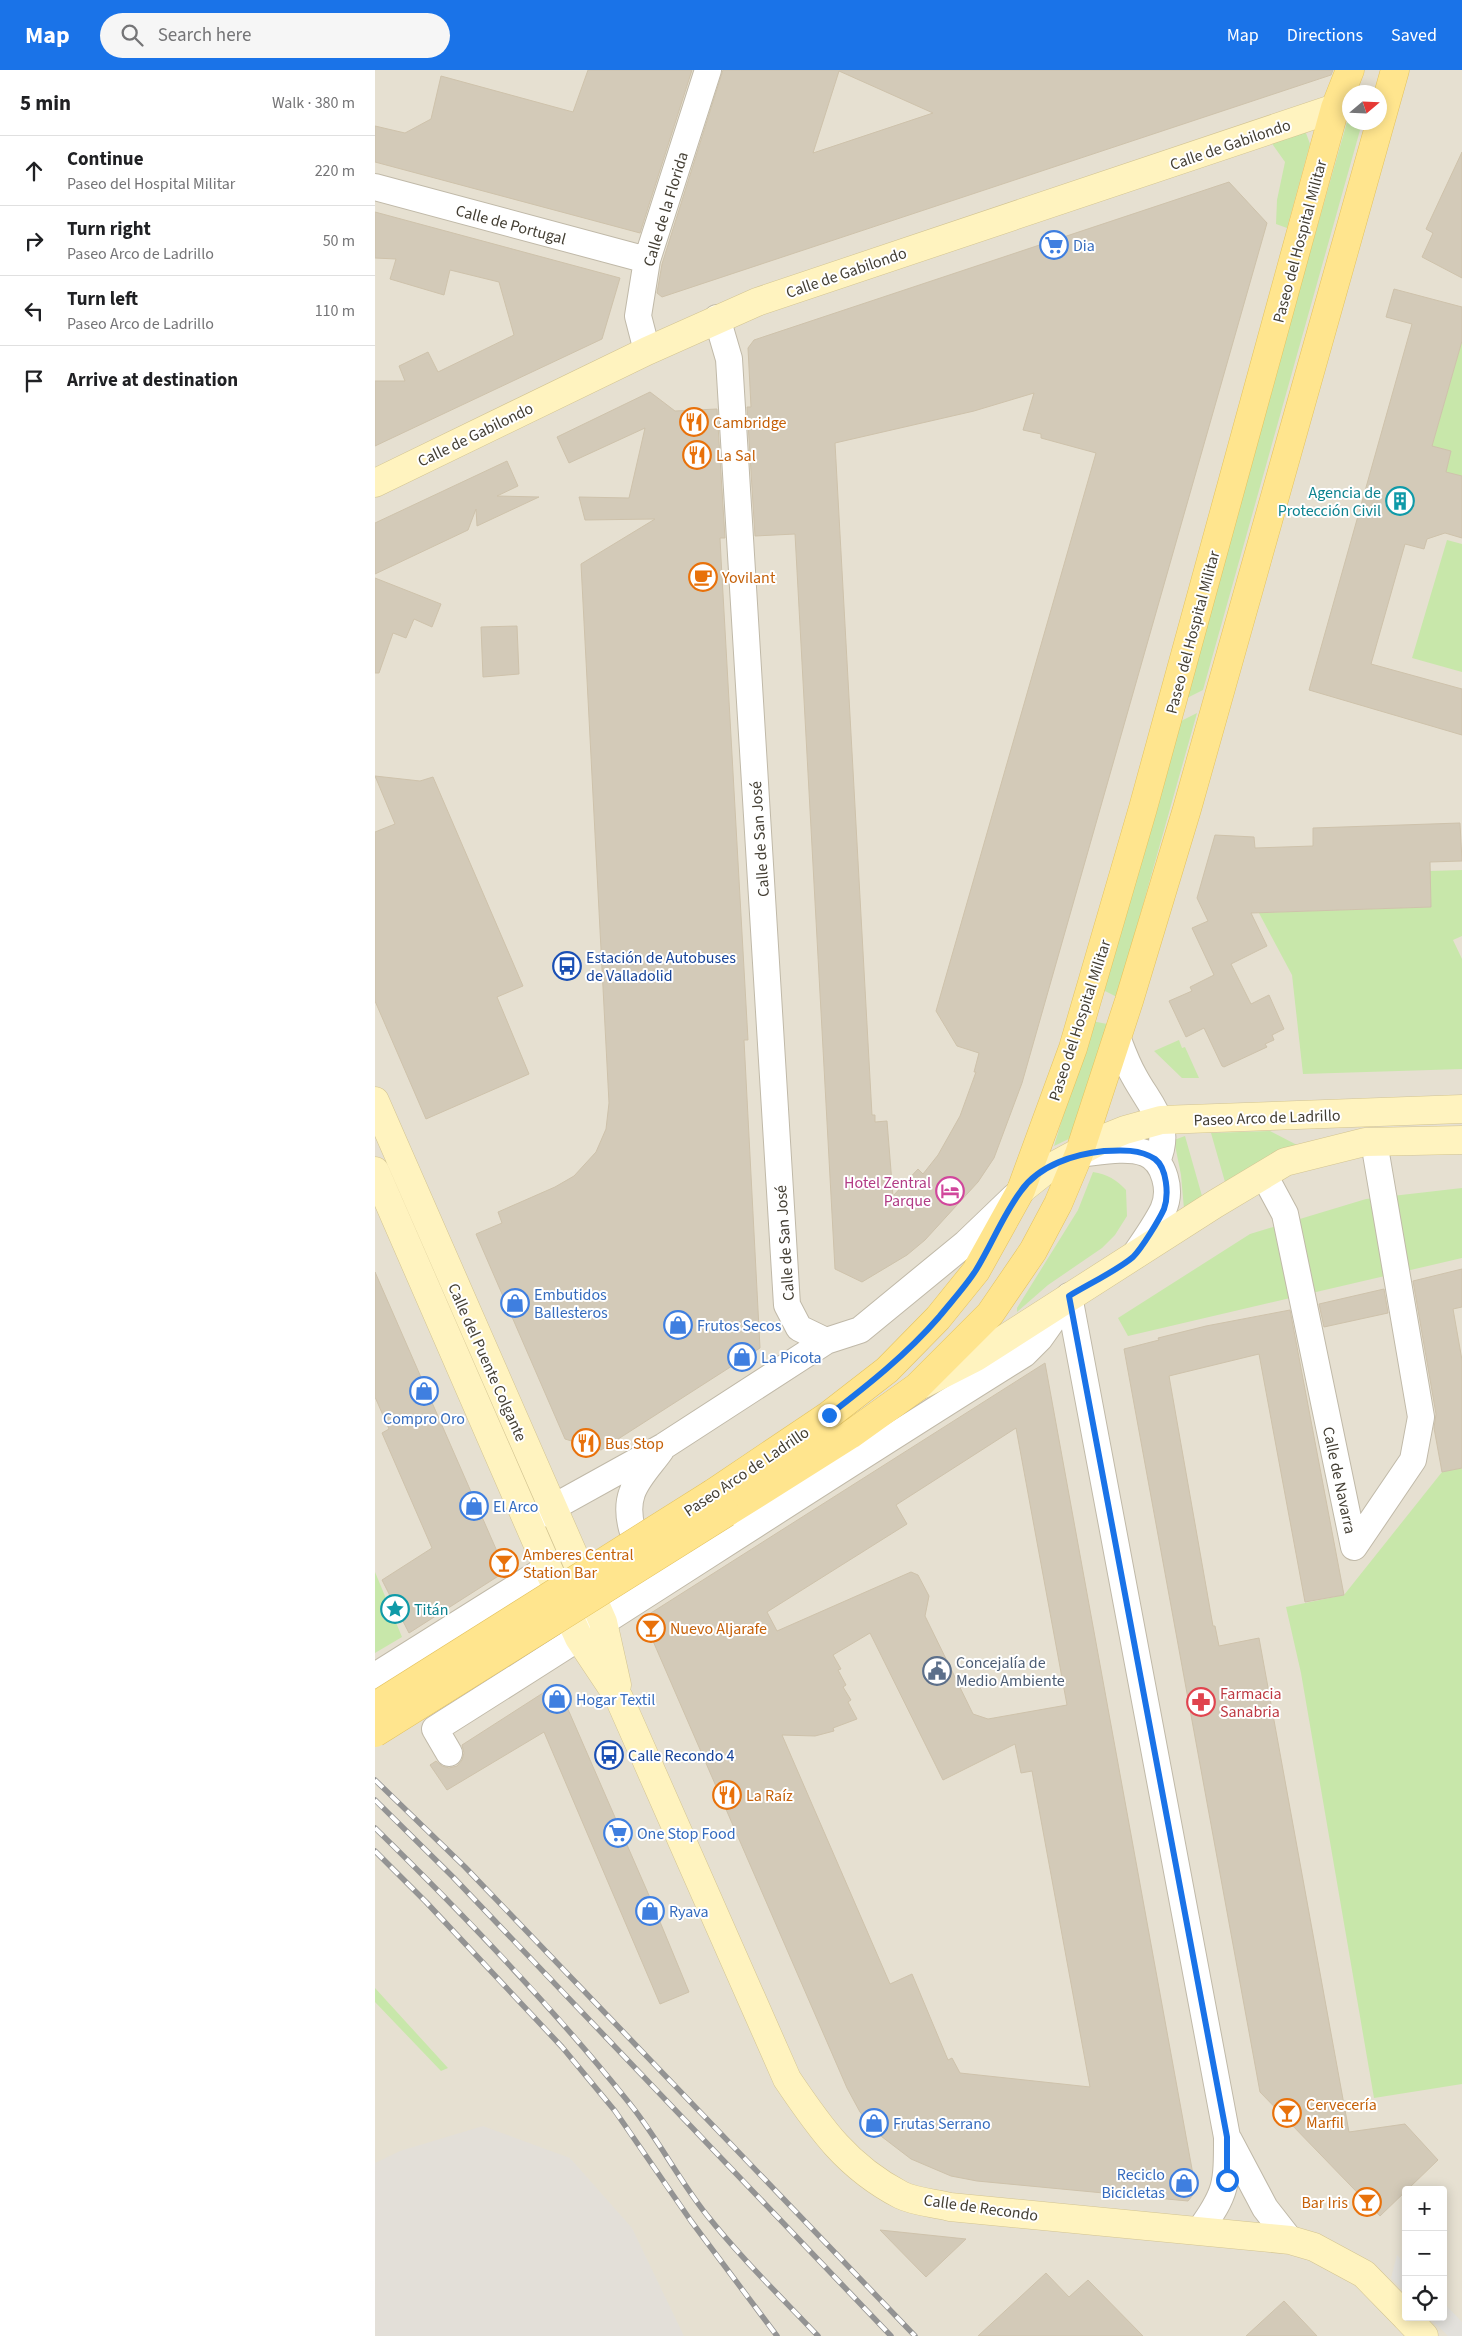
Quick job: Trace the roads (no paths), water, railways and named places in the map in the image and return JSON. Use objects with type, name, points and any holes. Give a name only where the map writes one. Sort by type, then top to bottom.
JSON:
[{"type":"main road","name":"Paseo del Hospital Militar","points":[[1021,1190],[1073,1048],[1138,827],[1335,108],[1350,70]]},
{"type":"main road","points":[[1079,1154],[1187,808],[1395,70]]},
{"type":"main road","name":"Paseo Arco de Ladrillo","points":[[375,1706],[719,1503],[851,1434],[917,1387],[996,1306],[1033,1251],[1058,1204],[1079,1154]]},
{"type":"main road","name":"Paseo Arco de Ladrillo","points":[[375,1733],[719,1503],[887,1370],[937,1318],[976,1271],[1021,1190]]},
{"type":"street","name":"Calle de la Florida","points":[[647,351],[638,316],[647,260],[708,70]]},
{"type":"street","name":"Calle de Gabilondo","points":[[375,483],[647,351],[717,318],[757,302],[1335,108]]},
{"type":"street","name":"Calle de Portugal","points":[[375,187],[647,260]]},
{"type":"street","name":"Calle de San José","points":[[717,318],[729,359],[787,1305],[799,1328],[826,1341]]},
{"type":"street","points":[[1117,1037],[1135,1077],[1161,1120],[1163,1132],[1161,1152],[1157,1161]]},
{"type":"street","name":"Calle del Puente Colgante","points":[[375,1101],[603,1622]]},
{"type":"street","name":"Paseo Arco de Ladrillo","points":[[526,1522],[665,1446],[826,1341],[860,1330],[966,1243],[1021,1190],[1046,1170],[1118,1132],[1161,1120],[1462,1109]]},
{"type":"street","name":"Paseo Arco de Ladrillo","points":[[917,1387],[976,1357],[1069,1296],[1285,1162],[1373,1142],[1462,1140]]},
{"type":"street","name":"Calle de Navarra","points":[[1264,1175],[1285,1214],[1354,1547],[1413,1460],[1421,1416],[1373,1142]]},
{"type":"street","name":"Paseo Arco de Ladrillo","points":[[1079,1154],[1130,1151],[1145,1153],[1157,1161],[1163,1171],[1165,1182],[1164,1208],[1134,1256]]},
{"type":"street","name":"Calle del Puente Colgante","points":[[375,1172],[526,1522],[579,1638]]},
{"type":"street","points":[[1069,1296],[1227,2137],[1227,2180],[1219,2204],[1199,2231]]},
{"type":"street","name":"Paseo Arco de Ladrillo","points":[[449,1753],[435,1728],[1024,1354],[1040,1338],[1069,1296]]},
{"type":"street","name":"Paseo Arco de Ladrillo","points":[[665,1446],[632,1491],[629,1507],[632,1528],[645,1561],[655,1569],[678,1573]]},
{"type":"street","points":[[375,1676],[547,1568]]},
{"type":"street","name":"Calle de Recondo","points":[[603,1622],[619,1698]]},
{"type":"street","name":"Calle de Recondo","points":[[579,1638],[619,1698],[787,2079],[817,2124],[855,2166],[903,2196],[950,2207],[1290,2240],[1314,2247],[1364,2274],[1402,2313]]},
{"type":"street","points":[[1227,2137],[1265,2208],[1290,2240]]},
{"type":"street","name":"Calle de Recondo","points":[[1410,2321],[1424,2336]]},
{"type":"railway","points":[[375,1780],[465,1867],[915,2336]]},
{"type":"railway","points":[[375,1800],[453,1877],[891,2336]]},
{"type":"railway","points":[[375,1828],[473,1926],[567,2028],[637,2113],[695,2200],[719,2230],[818,2336]]},
{"type":"railway","points":[[375,1851],[426,1902],[562,2047],[615,2111],[691,2221],[777,2336]]},
{"type":"place","name":"Dia","points":[[1054,245]]},
{"type":"place","name":"Cambridge","points":[[694,422]]},
{"type":"place","name":"La Sal","points":[[697,455]]},
{"type":"place","name":"Agencia de Protección Civil","points":[[1400,501]]},
{"type":"place","name":"Yovilant","points":[[703,577]]},
{"type":"place","name":"Estación de Autobuses de Valladolid","points":[[567,966]]},
{"type":"place","name":"Hotel Zentral Parque","points":[[950,1191]]},
{"type":"place","name":"Embutidos Ballesteros","points":[[515,1303]]},
{"type":"place","name":"Frutos Secos","points":[[678,1325]]},
{"type":"place","name":"La Picota","points":[[742,1357]]},
{"type":"place","name":"Compro Oro","points":[[424,1391]]},
{"type":"place","name":"Bus Stop","points":[[586,1443]]},
{"type":"place","name":"El Arco","points":[[474,1506]]},
{"type":"place","name":"Amberes Central Station Bar","points":[[504,1563]]},
{"type":"place","name":"Titán","points":[[395,1609]]},
{"type":"place","name":"Nuevo Aljarafe","points":[[651,1628]]},
{"type":"place","name":"Concejalía de Medio Ambiente","points":[[937,1671]]},
{"type":"place","name":"Hogar Textil","points":[[557,1699]]},
{"type":"place","name":"Farmacia Sanabria","points":[[1201,1702]]},
{"type":"place","name":"Calle Recondo 4","points":[[609,1755]]},
{"type":"place","name":"La Raíz","points":[[727,1795]]},
{"type":"place","name":"One Stop Food","points":[[618,1833]]},
{"type":"place","name":"Ryava","points":[[650,1911]]},
{"type":"place","name":"Cervecería Marfil","points":[[1287,2113]]},
{"type":"place","name":"Frutas Serrano","points":[[874,2123]]},
{"type":"place","name":"Reciclo Bicicletas","points":[[1184,2183]]},
{"type":"place","name":"Bar Iris","points":[[1367,2202]]}]
